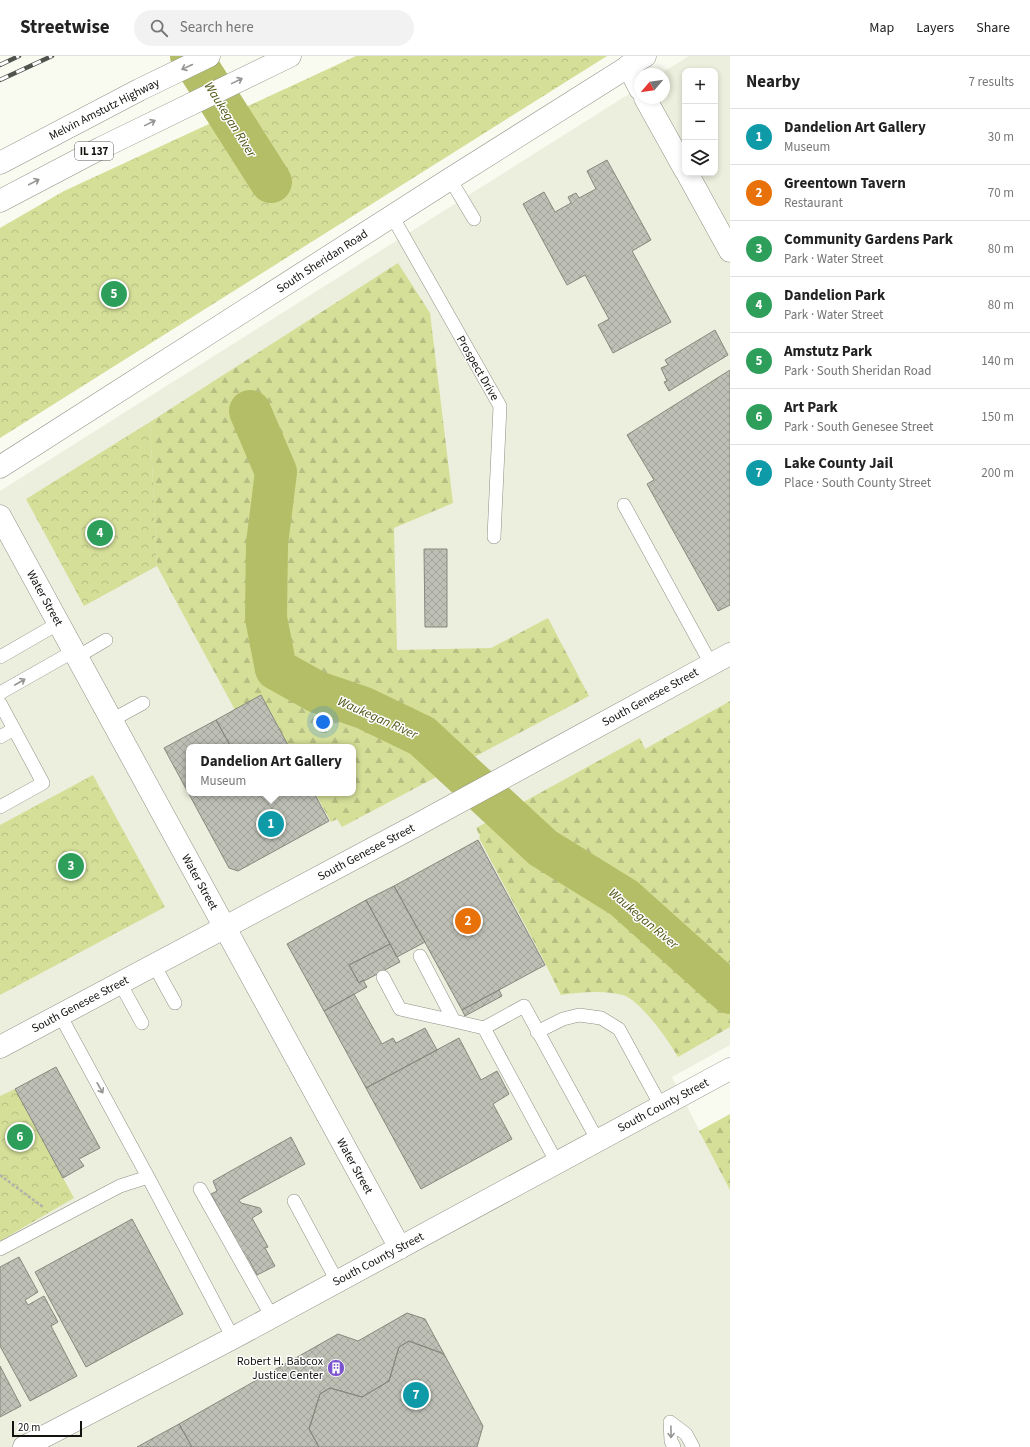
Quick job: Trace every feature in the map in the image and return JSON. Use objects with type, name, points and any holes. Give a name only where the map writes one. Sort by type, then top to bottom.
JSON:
[{"type":"main road","name":"Melvin Amstutz Highway","points":[[0,163],[165,77],[209,56]]},
{"type":"main road","name":"IL 137","points":[[0,201],[101,148],[290,56]]},
{"type":"main road","name":"South Sheridan Road","points":[[0,467],[636,61]]},
{"type":"main road","points":[[648,104],[682,165]]},
{"type":"main road","points":[[689,176],[730,251]]},
{"type":"main road","name":"Water Street","points":[[0,516],[400,1248]]},
{"type":"main road","name":"South Genesee Street","points":[[0,1047],[415,826],[721,659]]},
{"type":"main road","name":"South County Street","points":[[24,1447],[233,1338],[730,1069]]},
{"type":"lane","points":[[450,179],[474,219]]},
{"type":"lane","name":"Prospect Drive","points":[[392,216],[500,406],[494,537]]},
{"type":"lane","points":[[624,505],[721,659]]},
{"type":"lane","points":[[0,657],[58,623]]},
{"type":"lane","points":[[0,693],[75,654],[106,640]]},
{"type":"lane","points":[[0,703],[43,784],[0,807]]},
{"type":"lane","points":[[112,720],[143,703]]},
{"type":"lane","points":[[0,737],[14,729]]},
{"type":"lane","points":[[420,956],[454,1020]]},
{"type":"lane","points":[[154,965],[175,1004]]},
{"type":"lane","points":[[384,976],[400,1008],[484,1028],[524,1006],[598,1141]]},
{"type":"lane","points":[[120,983],[142,1023]]},
{"type":"lane","points":[[60,1015],[233,1338]]},
{"type":"lane","points":[[537,1032],[563,1018],[579,1015],[601,1018],[619,1029],[661,1106]]},
{"type":"lane","points":[[484,1028],[557,1163]]},
{"type":"lane","points":[[0,1249],[120,1186],[148,1177]]},
{"type":"lane","points":[[200,1188],[272,1317]]},
{"type":"lane","points":[[294,1201],[337,1282]]},
{"type":"lane","points":[[674,1447],[671,1441],[670,1422],[686,1434],[693,1447]]},
{"type":"path","points":[[0,1175],[58,1218]]},
{"type":"shaded area","points":[[689,56],[730,56],[730,1045],[672,1077],[730,1190],[730,1447],[0,1447],[0,491],[634,91],[634,104],[670,104],[670,68]]},
{"type":"green space","points":[[356,56],[607,56],[0,438],[0,228],[64,191]]},
{"type":"green space","points":[[398,263],[430,313],[453,503],[394,528],[397,650],[491,648],[548,618],[589,696],[342,827],[337,819],[331,822],[317,796],[356,796],[356,744],[287,744],[261,695],[235,710],[157,566],[150,422]]},
{"type":"green space","points":[[150,422],[157,566],[84,606],[26,499]]},
{"type":"green space","points":[[730,701],[730,1027],[678,1057],[654,1022],[638,1005],[623,995],[616,993],[584,992],[561,995],[479,838],[480,836],[476,828],[640,738],[645,749]]},
{"type":"green space","points":[[93,775],[165,907],[0,995],[0,825]]},
{"type":"green space","points":[[15,1089],[74,1198],[0,1241],[0,1096]]},
{"type":"green space","points":[[730,1114],[730,1190],[699,1131]]},
{"type":"building","points":[[607,160],[651,240],[632,251],[671,322],[613,353],[598,325],[609,319],[585,275],[567,285],[523,204],[544,192],[555,212],[571,203],[568,197],[576,193],[579,198],[596,189],[587,171]]},
{"type":"building","points":[[715,330],[728,355],[669,391],[664,382],[667,381],[661,368],[668,365],[665,360]]},
{"type":"building","points":[[730,370],[730,605],[718,611],[647,484],[654,480],[627,435]]},
{"type":"building","points":[[424,549],[447,549],[447,627],[425,627]]},
{"type":"building","points":[[261,695],[287,744],[229,744],[216,720]]},
{"type":"building","points":[[216,720],[229,744],[186,744],[186,789],[164,748]]},
{"type":"building","points":[[190,796],[316,796],[329,821],[238,871],[229,868]]},
{"type":"building","points":[[478,840],[545,965],[462,1010],[394,886]]},
{"type":"building","points":[[394,886],[425,942],[397,957],[366,900]]},
{"type":"building","points":[[366,900],[390,944],[349,965],[359,983],[363,980],[367,987],[324,1011],[287,944]]},
{"type":"building","points":[[390,944],[400,962],[359,983],[349,965]]},
{"type":"building","points":[[499,990],[502,996],[465,1016],[462,1010]]},
{"type":"building","points":[[354,994],[382,1044],[393,1038],[396,1043],[425,1028],[437,1050],[366,1088],[324,1011]]},
{"type":"building","points":[[459,1038],[481,1080],[497,1071],[509,1094],[493,1104],[512,1139],[421,1189],[366,1088]]},
{"type":"building","points":[[56,1067],[100,1148],[79,1159],[84,1166],[63,1178],[15,1089]]},
{"type":"building","points":[[291,1137],[305,1164],[239,1200],[241,1203],[260,1208],[262,1212],[252,1218],[268,1247],[265,1248],[275,1266],[257,1275],[248,1258],[246,1259],[211,1194],[217,1191],[213,1181]]},
{"type":"building","points":[[132,1219],[183,1314],[86,1367],[35,1272]]},
{"type":"building","points":[[19,1257],[38,1292],[25,1300],[28,1305],[44,1296],[58,1322],[51,1326],[77,1376],[30,1401],[0,1346],[0,1267]]},
{"type":"building","name":"Robert H. Babcox Justice Center","points":[[407,1313],[425,1319],[444,1354],[409,1341],[399,1347],[389,1381],[362,1397],[330,1388],[320,1394],[309,1429],[319,1447],[192,1447],[179,1424],[338,1334],[358,1341]]},
{"type":"building","points":[[409,1341],[444,1354],[483,1426],[477,1447],[319,1447],[309,1429],[320,1394],[330,1388],[362,1397],[389,1381],[399,1347]]},
{"type":"building","points":[[0,1366],[21,1406],[0,1417]]},
{"type":"building","points":[[179,1424],[192,1447],[137,1447]]},
{"type":"waterway","name":"Waukegan River","points":[[191,56],[271,182]]},
{"type":"waterway","name":"Waukegan River","points":[[250,411],[276,472],[267,544],[266,618],[276,669],[317,692],[364,708],[422,736],[543,848],[624,898],[730,993]]},
{"type":"railway","points":[[0,65],[19,56]]},
{"type":"railway","points":[[0,80],[52,56]]},
{"type":"place","name":"Amstutz Park","points":[[114,294]]},
{"type":"place","name":"Dandelion Park","points":[[100,533]]},
{"type":"place","name":"Dandelion Art Gallery","points":[[271,824]]},
{"type":"place","name":"Community Gardens Park","points":[[71,866]]},
{"type":"place","name":"Greentown Tavern","points":[[468,921]]},
{"type":"place","name":"Art Park","points":[[20,1137]]},
{"type":"place","name":"Robert H. Babcox Justice Center","points":[[336,1368]]},
{"type":"place","name":"Lake County Jail","points":[[416,1395]]}]
